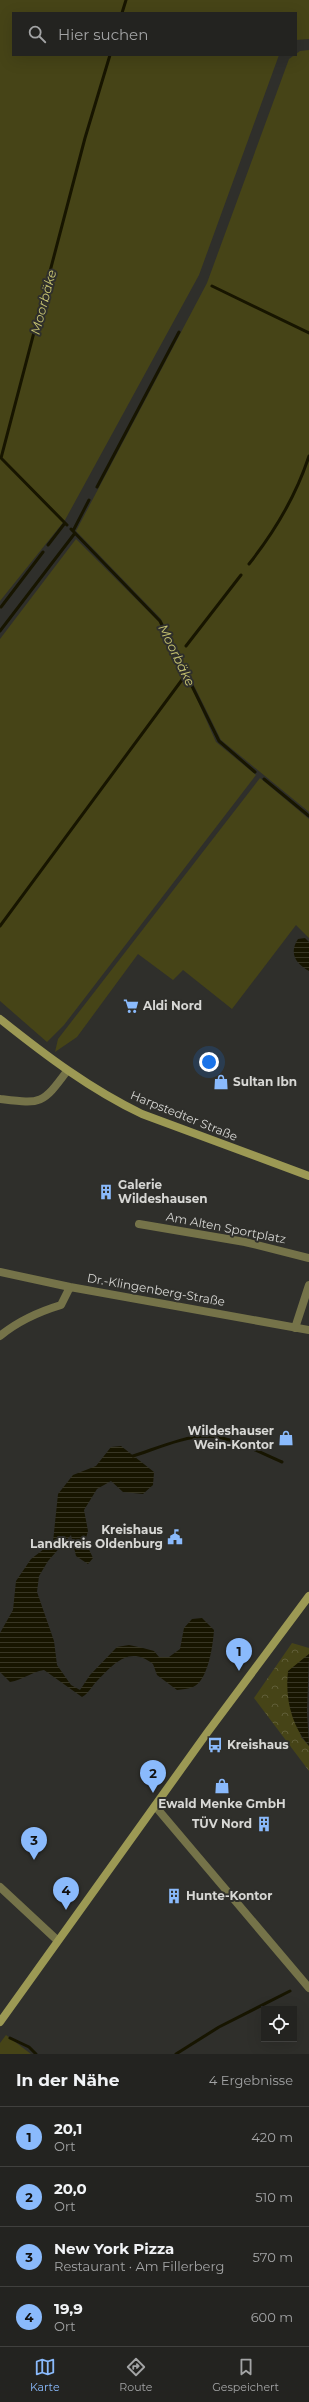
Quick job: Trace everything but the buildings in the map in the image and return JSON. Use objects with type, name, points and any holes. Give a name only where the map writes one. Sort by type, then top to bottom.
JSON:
[{"type":"main road","name":"Harpstedter Straße","points":[[0,1019],[67,1070],[115,1101],[142,1114],[309,1176]]},
{"type":"main road","points":[[0,2022],[57,1940],[207,1733],[309,1596]]},
{"type":"street","points":[[0,1099],[32,1103],[43,1098],[67,1070]]},
{"type":"street","name":"Am Alten Sportplatz","points":[[139,1224],[245,1242],[309,1258]]},
{"type":"street","name":"Dr.-Klingenberg-Straße","points":[[0,1272],[70,1287],[309,1330]]},
{"type":"street","points":[[295,1328],[309,1284]]},
{"type":"street","points":[[0,1336],[11,1327],[40,1312],[61,1305],[70,1287]]},
{"type":"street","points":[[155,1806],[309,1988]]},
{"type":"street","points":[[0,1887],[57,1940]]},
{"type":"green space","points":[[0,0],[309,0],[309,39],[297,40],[297,12],[12,12],[12,56],[279,56],[199,275],[65,520],[0,601]]},
{"type":"green space","points":[[309,50],[309,812],[221,740],[161,619],[76,531],[207,283],[289,59],[293,56],[297,56],[297,53],[300,51]]},
{"type":"green space","points":[[76,539],[159,622],[185,672],[216,742],[256,775],[64,1025],[47,1042],[0,1001],[0,639]]},
{"type":"green space","points":[[260,778],[309,819],[309,938],[296,925],[232,1009],[183,970],[173,980],[138,954],[77,1037],[55,1052],[58,1039]]},
{"type":"green space","points":[[292,1643],[309,1648],[309,1654],[289,1671],[301,1737],[309,1746],[309,1771],[254,1698]]},
{"type":"green space","points":[[6,2035],[31,2054],[0,2054],[0,2043]]},
{"type":"shaded area","points":[[305,938],[309,942],[309,971],[300,965],[294,953],[295,944],[298,939]]},
{"type":"shaded area","points":[[121,1446],[154,1472],[153,1485],[143,1494],[123,1492],[111,1481],[97,1489],[84,1510],[88,1531],[85,1541],[93,1558],[88,1564],[76,1556],[71,1535],[48,1561],[39,1576],[37,1592],[54,1641],[57,1665],[71,1685],[80,1690],[90,1675],[117,1647],[129,1645],[154,1651],[159,1657],[169,1657],[180,1649],[184,1628],[192,1619],[202,1618],[214,1630],[211,1653],[206,1670],[202,1678],[193,1687],[177,1690],[157,1675],[153,1664],[137,1656],[130,1656],[116,1663],[110,1668],[82,1697],[44,1670],[10,1682],[0,1672],[0,1633],[13,1610],[16,1581],[31,1559],[53,1542],[58,1494],[73,1475],[96,1466],[111,1447]]},
{"type":"shaded area","points":[[309,1654],[307,1712],[309,1746],[294,1720],[287,1691],[287,1681],[288,1671]]},
{"type":"waterway","name":"Moorbäke","points":[[122,12],[126,0]]},
{"type":"waterway","name":"Moorbäke","points":[[67,525],[1,458],[85,138],[110,56]]},
{"type":"waterway","points":[[212,286],[309,333]]},
{"type":"waterway","points":[[97,487],[179,332]]},
{"type":"waterway","points":[[249,564],[268,539],[284,513],[298,485],[309,456]]},
{"type":"waterway","points":[[73,531],[89,500]]},
{"type":"waterway","points":[[48,545],[65,523]]},
{"type":"waterway","name":"Moorbäke","points":[[71,529],[160,621],[219,741],[255,772]]},
{"type":"waterway","points":[[0,631],[75,533]]},
{"type":"waterway","points":[[1,607],[43,552]]},
{"type":"waterway","points":[[186,646],[241,575]]},
{"type":"waterway","points":[[0,926],[187,673]]},
{"type":"waterway","name":"Moorbäke","points":[[264,779],[309,816]]},
{"type":"waterway","points":[[133,1456],[180,1440],[207,1436],[236,1442],[282,1462]]},
{"type":"waterway","points":[[176,2054],[219,2027],[290,1991]]},
{"type":"waterway","points":[[10,2038],[29,2047],[36,2054]]},
{"type":"place","name":"Aldi Nord","points":[[131,1006]]},
{"type":"place","name":"Sultan Ibn","points":[[221,1082]]},
{"type":"place","name":"Galerie Wildeshausen","points":[[106,1192]]},
{"type":"place","name":"Wildeshauser Wein-Kontor","points":[[286,1438]]},
{"type":"place","name":"Kreishaus Landkreis Oldenburg","points":[[175,1537]]},
{"type":"place","name":"20,1","points":[[239,1671]]},
{"type":"place","name":"Kreishaus","points":[[215,1745]]},
{"type":"place","name":"Ewald Menke GmbH","points":[[222,1786]]},
{"type":"place","name":"20,0","points":[[153,1793]]},
{"type":"place","name":"TÜV Nord","points":[[264,1824]]},
{"type":"place","name":"New York Pizza","points":[[34,1860]]},
{"type":"place","name":"Hunte-Kontor","points":[[174,1896]]},
{"type":"place","name":"19,9","points":[[66,1910]]}]
